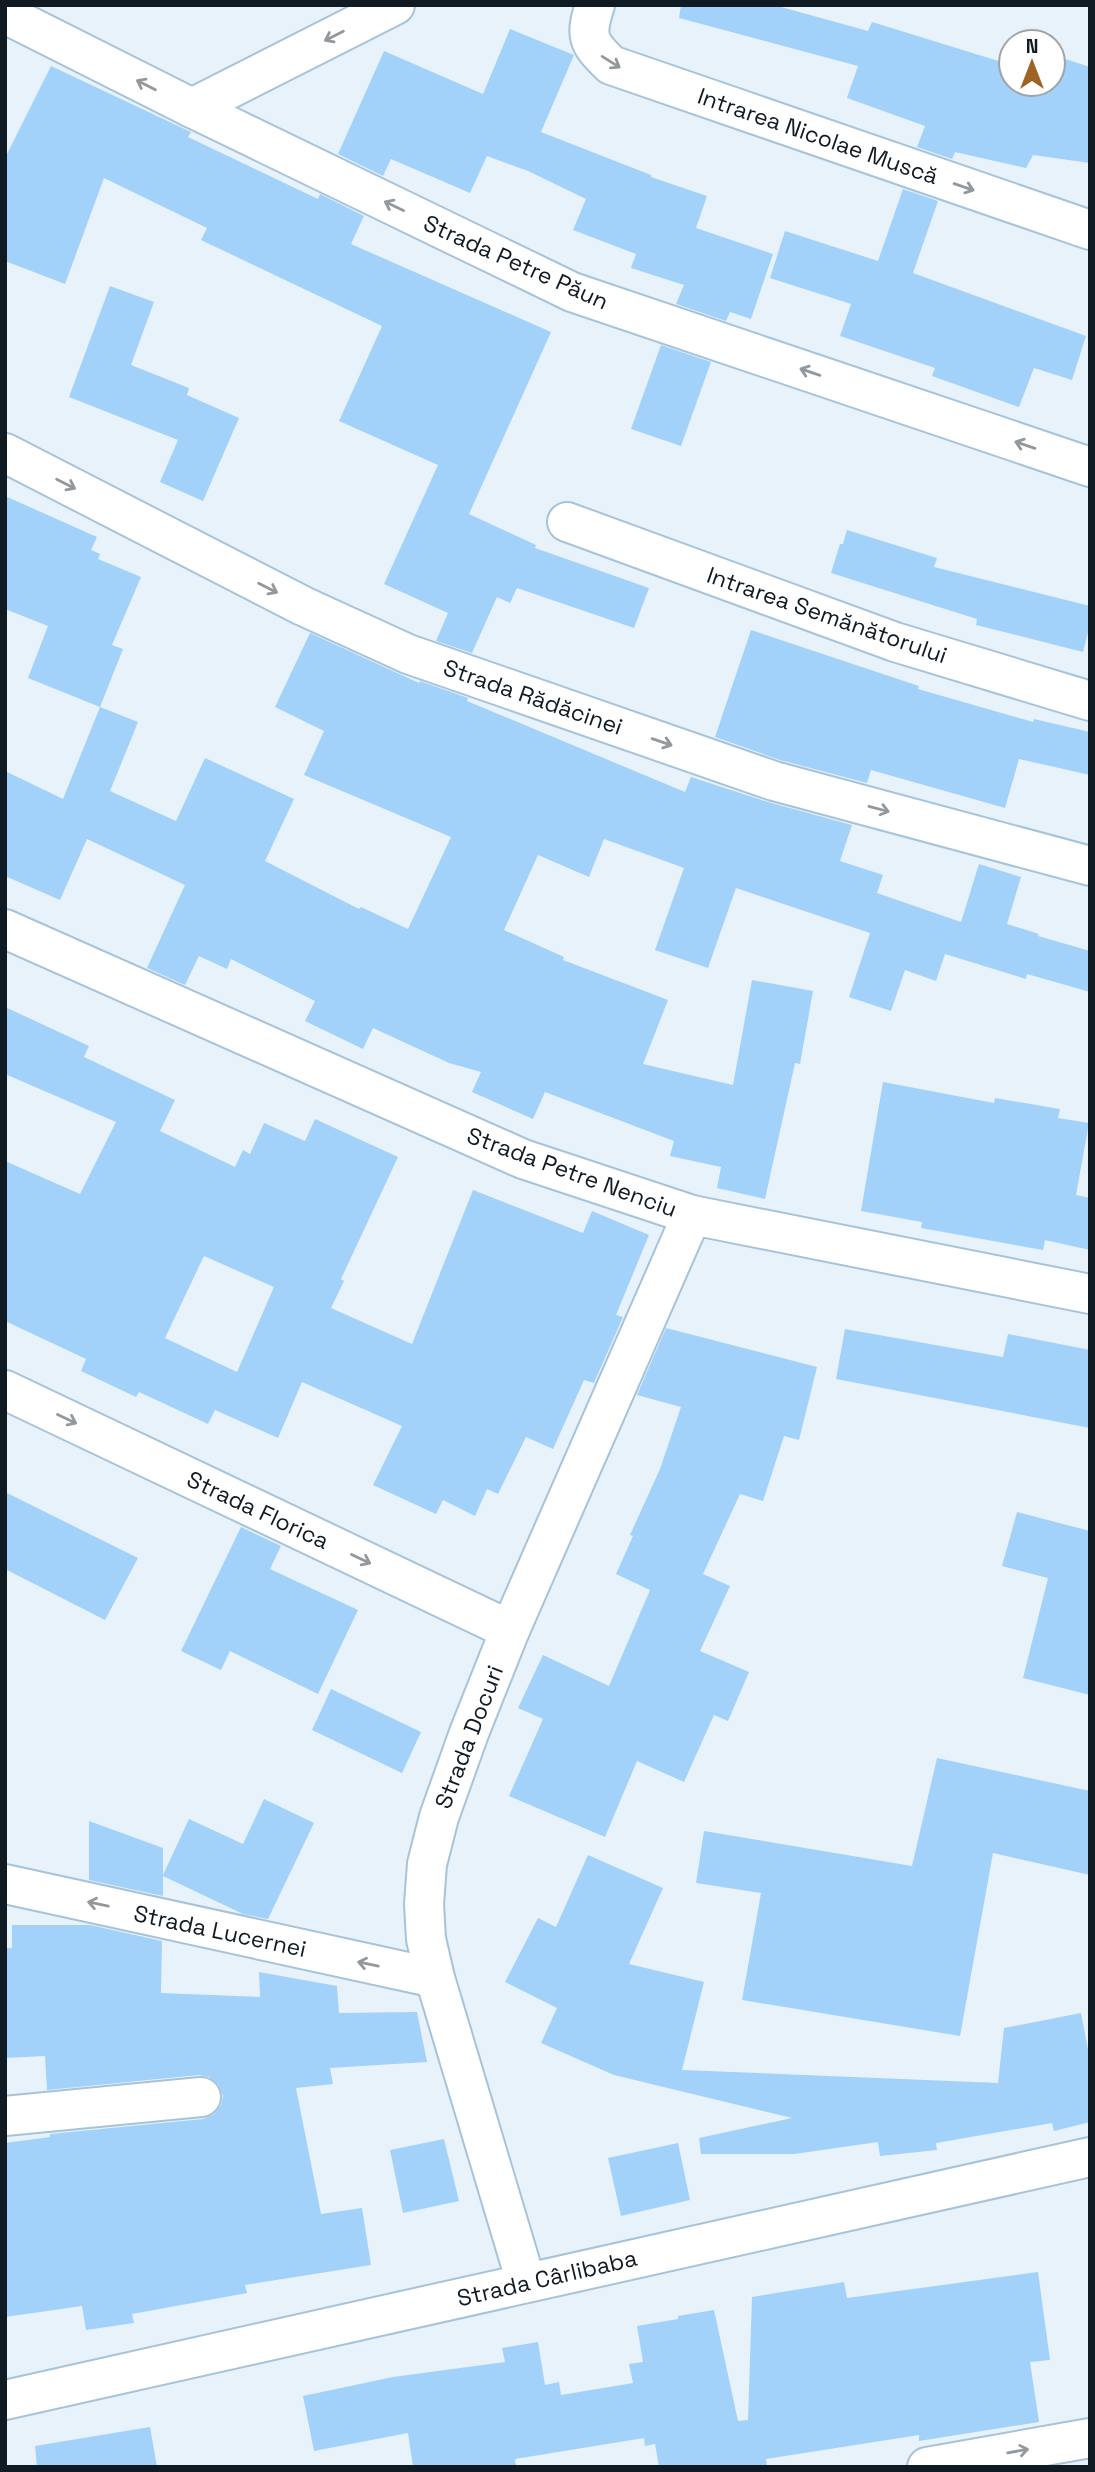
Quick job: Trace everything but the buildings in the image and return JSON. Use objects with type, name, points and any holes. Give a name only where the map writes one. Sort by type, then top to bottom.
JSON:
[{"type":"street","points":[[192,108],[395,5]]},
{"type":"street","name":"Intrarea Nicolae Muscă","points":[[595,5],[587,29],[594,50],[611,65],[1090,230]]},
{"type":"street","name":"Strada Petre Păun","points":[[5,14],[572,292],[1090,467]]},
{"type":"street","name":"Strada Rădăcinei","points":[[5,453],[303,606],[408,654],[774,780],[1090,866]]},
{"type":"street","name":"Intrarea Semănătorului","points":[[567,522],[895,642],[1090,701]]},
{"type":"street","name":"Strada Petre Nenciu","points":[[5,929],[523,1159],[692,1215],[1090,1294]]},
{"type":"street","name":"Strada Docuri","points":[[526,2282],[435,1978],[426,1938],[424,1904],[427,1864],[439,1817],[510,1630],[692,1215]]},
{"type":"street","name":"Strada Florica","points":[[5,1390],[510,1630]]},
{"type":"street","name":"Strada Lucernei","points":[[5,1884],[435,1978]]},
{"type":"street","points":[[5,2116],[201,2097]]},
{"type":"street","name":"Strada Cârlibaba","points":[[5,2400],[1090,2157]]},
{"type":"street","points":[[927,2467],[1090,2438]]}]
